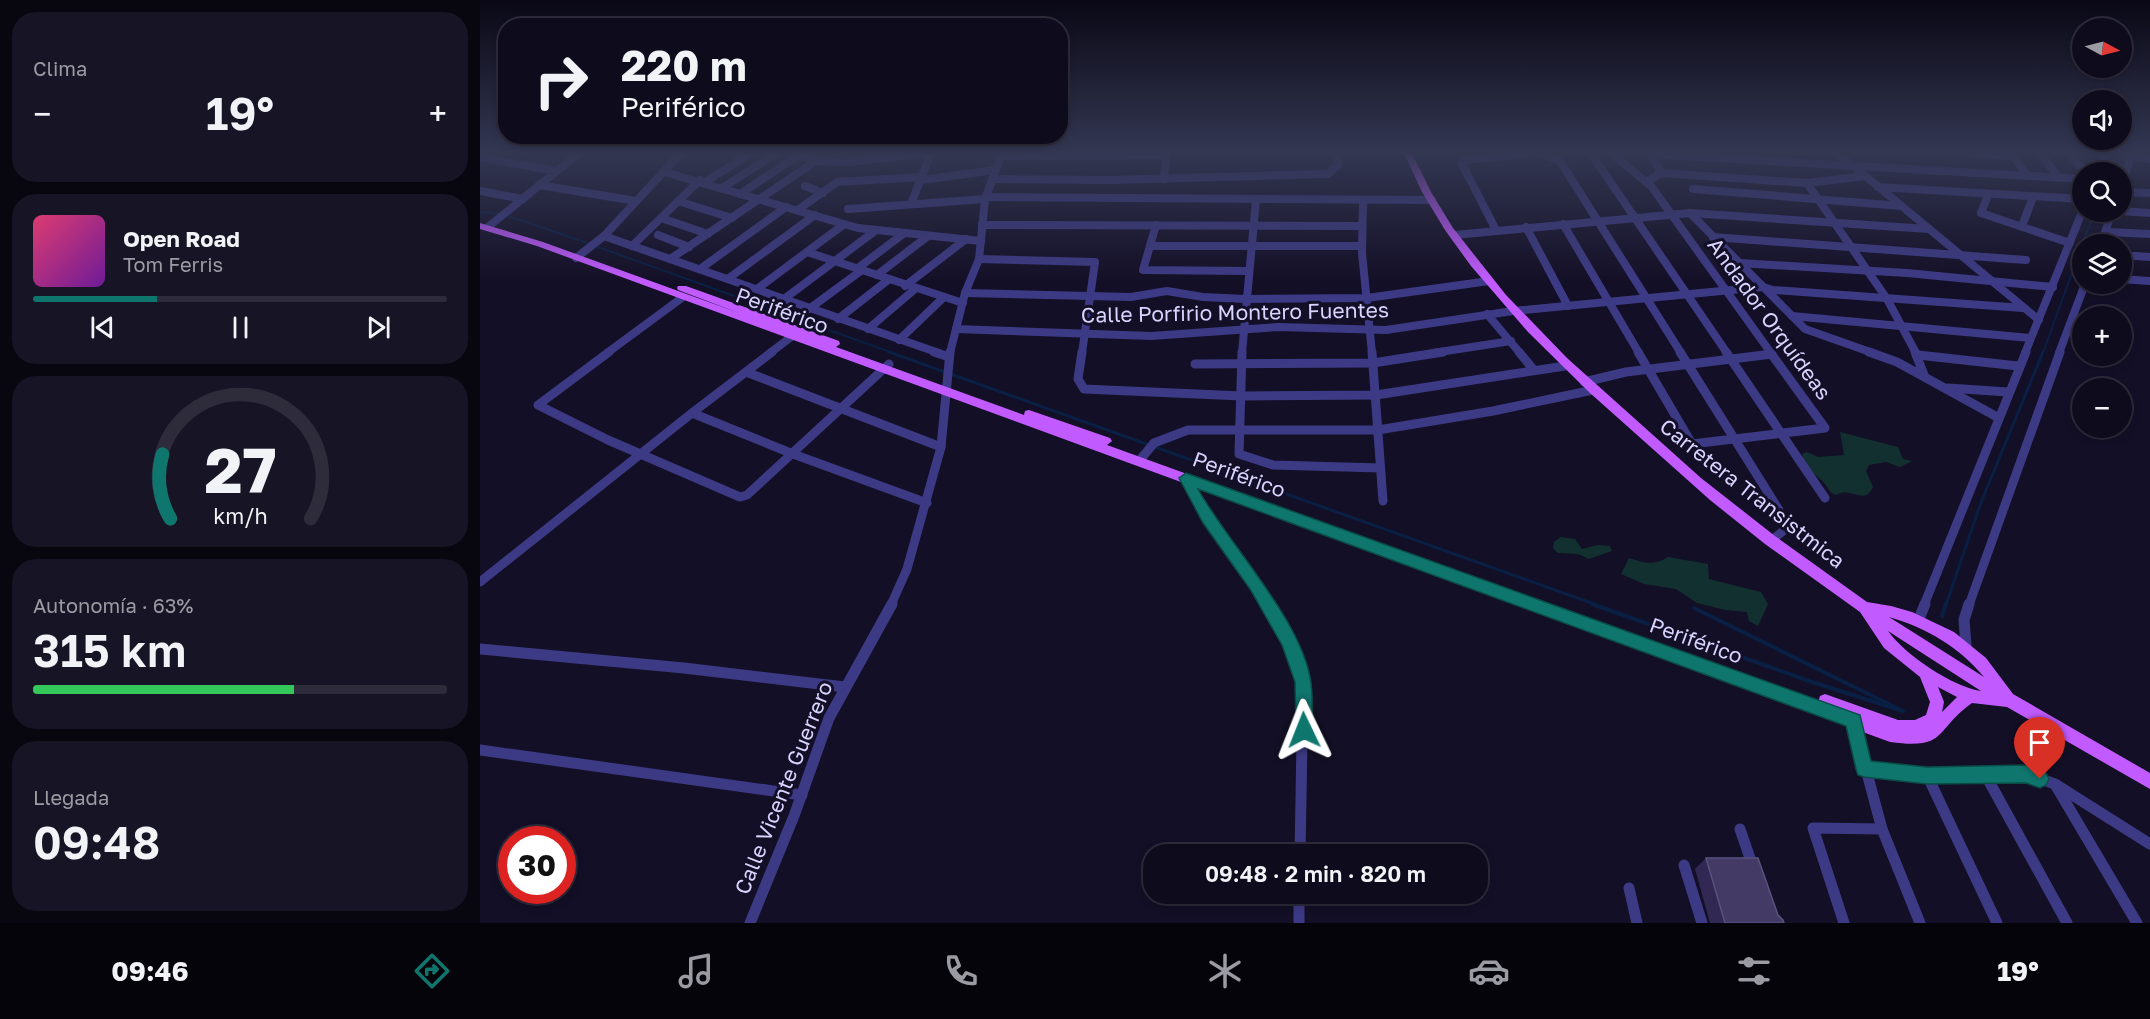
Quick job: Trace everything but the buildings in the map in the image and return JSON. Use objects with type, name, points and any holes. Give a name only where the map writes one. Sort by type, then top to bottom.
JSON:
[{"type":"main road","name":"Carretera Transistmica","points":[[1430,196],[1454,235],[1513,311],[1565,366],[1701,486],[1771,541],[1863,607],[2009,701],[2150,781]]},
{"type":"main road","name":"Periférico","points":[[480,219],[495,221],[583,253],[885,367]]},
{"type":"main road","name":"Periférico","points":[[583,253],[683,297],[791,337],[885,367],[947,375],[1505,590],[1890,735],[1919,733]]},
{"type":"main road","name":"Periférico","points":[[1146,452],[1186,478],[1488,583]]},
{"type":"main road","name":"Periférico","points":[[1505,590],[1919,733]]},
{"type":"main road","points":[[1863,607],[1919,619],[1966,645],[1999,684],[2009,701]]},
{"type":"main road","points":[[1863,607],[1889,644],[1925,673],[1971,696],[2009,701]]},
{"type":"main road","points":[[1919,733],[1932,720],[1936,702],[1925,673]]},
{"type":"main road","points":[[1919,733],[1931,735],[1942,726],[1956,704],[1971,696]]},
{"type":"street","points":[[507,196],[523,199]]},
{"type":"street","points":[[495,221],[526,196]]},
{"type":"street","points":[[606,196],[636,201]]},
{"type":"street","points":[[583,253],[604,236],[641,196]]},
{"type":"street","points":[[632,246],[684,196]]},
{"type":"street","points":[[746,196],[799,209],[843,225],[875,231],[981,241]]},
{"type":"street","points":[[670,259],[764,196]]},
{"type":"street","points":[[799,209],[818,196]]},
{"type":"street","points":[[911,204],[914,196]]},
{"type":"street","points":[[1479,196],[1496,230]]},
{"type":"street","points":[[1582,196],[1789,526],[1771,541]]},
{"type":"street","points":[[1620,196],[1825,498]]},
{"type":"street","name":"Andador Orquídeas","points":[[1657,196],[1825,428],[1781,435]]},
{"type":"street","points":[[1772,196],[1901,206]]},
{"type":"street","points":[[1814,196],[1904,327],[1918,355],[1924,375]]},
{"type":"street","points":[[1888,196],[2039,320]]},
{"type":"street","points":[[1988,196],[1981,213],[2070,243]]},
{"type":"street","points":[[2022,226],[2033,196]]},
{"type":"street","points":[[2034,196],[2072,198]]},
{"type":"street","points":[[848,209],[986,198],[1432,200]]},
{"type":"street","name":"Calle Vicente Guerrero","points":[[750,923],[802,795],[830,718],[907,569],[927,503],[940,447],[947,375],[965,293],[979,260],[986,198]]},
{"type":"street","points":[[1256,200],[1247,271],[1245,328],[1240,363],[1242,396],[1239,453],[1273,465],[1380,468]]},
{"type":"street","points":[[1363,200],[1362,246],[1383,501]]},
{"type":"street","points":[[678,201],[732,218]]},
{"type":"street","points":[[700,269],[786,207]]},
{"type":"street","points":[[2132,212],[2150,213]]},
{"type":"street","points":[[1454,235],[1690,213],[1929,229]]},
{"type":"street","points":[[1690,213],[1805,329],[1924,375],[1999,418]]},
{"type":"street","points":[[729,278],[815,215]]},
{"type":"street","points":[[661,218],[708,234]]},
{"type":"street","points":[[1919,619],[2018,366],[2053,288],[2078,222]]},
{"type":"street","points":[[2110,222],[2107,232],[2150,234]]},
{"type":"street","points":[[1563,224],[1692,444],[1781,435]]},
{"type":"street","points":[[757,289],[843,225]]},
{"type":"street","points":[[982,225],[1361,226]]},
{"type":"street","points":[[1156,225],[1143,270],[1247,271]]},
{"type":"street","points":[[1526,227],[1568,306]]},
{"type":"street","points":[[784,299],[875,231]]},
{"type":"street","points":[[810,309],[903,234]]},
{"type":"street","points":[[658,235],[689,247]]},
{"type":"street","points":[[604,236],[729,278],[899,340],[947,375]]},
{"type":"street","points":[[877,275],[928,236]]},
{"type":"street","points":[[1713,237],[2026,260]]},
{"type":"street","points":[[905,286],[966,239]]},
{"type":"street","points":[[1150,246],[1362,246]]},
{"type":"street","points":[[807,252],[905,286],[963,303]]},
{"type":"street","points":[[2132,256],[2150,257]]},
{"type":"street","points":[[979,260],[1095,262],[1079,385],[1084,389],[1242,396],[1376,395],[1533,369],[1565,366]]},
{"type":"street","points":[[1740,263],[2053,288]]},
{"type":"street","points":[[838,319],[888,280]]},
{"type":"street","points":[[2132,280],[2150,281]]},
{"type":"street","points":[[965,293],[1146,297],[1158,291],[1167,291],[1203,297],[1245,299],[1367,298],[1489,281]]},
{"type":"street","name":"Calle Porfirio Montero Fuentes","points":[[956,329],[1151,336],[1245,328],[1370,330],[1513,311],[1763,287],[1886,299],[2023,308]]},
{"type":"street","points":[[868,329],[915,289]]},
{"type":"street","points":[[1966,645],[1964,620],[1991,538],[2081,294]]},
{"type":"street","points":[[683,297],[538,405],[608,440],[740,497],[747,495],[793,454],[885,367]]},
{"type":"street","points":[[899,340],[944,297]]},
{"type":"street","points":[[1487,314],[1533,369]]},
{"type":"street","points":[[1792,316],[2030,338]]},
{"type":"street","points":[[480,582],[791,337]]},
{"type":"street","points":[[1195,364],[1373,363],[1511,341]]},
{"type":"street","points":[[1146,452],[1188,430],[1378,430],[1493,411],[1647,369],[1772,354]]},
{"type":"street","points":[[1918,355],[2018,366]]},
{"type":"street","points":[[746,372],[940,447]]},
{"type":"street","points":[[1946,388],[2008,392]]},
{"type":"street","points":[[692,413],[793,454],[927,503]]},
{"type":"street","points":[[1186,478],[1208,519],[1255,584],[1289,643],[1303,682],[1300,844]]},
{"type":"street","points":[[480,649],[684,668],[845,687]]},
{"type":"street","points":[[1854,721],[1864,769],[1882,829],[1920,923]]},
{"type":"street","points":[[480,750],[802,795]]},
{"type":"street","points":[[1864,769],[1927,775],[2026,774],[2055,784],[2150,844]]},
{"type":"street","points":[[1985,774],[2067,923]]},
{"type":"street","points":[[1927,775],[1997,923]]},
{"type":"street","points":[[2055,784],[2137,923]]},
{"type":"street","points":[[1844,923],[1813,828],[1882,829]]},
{"type":"street","points":[[1740,830],[1758,881]]},
{"type":"street","points":[[1684,865],[1702,923]]},
{"type":"street","points":[[1629,888],[1637,923]]},
{"type":"street","points":[[1299,904],[1299,923]]},
{"type":"green space","points":[[1840,432],[1898,447],[1903,459],[1912,461],[1900,467],[1886,462],[1869,465],[1866,471],[1873,487],[1868,494],[1863,496],[1845,492],[1835,495],[1808,469],[1802,454],[1807,452],[1818,457],[1844,455]]},
{"type":"green space","points":[[1561,537],[1575,539],[1582,549],[1598,545],[1610,546],[1612,551],[1589,559],[1578,554],[1558,553],[1553,548],[1554,542]]},
{"type":"green space","points":[[1668,557],[1708,564],[1709,579],[1761,592],[1768,604],[1758,626],[1749,621],[1747,612],[1725,610],[1697,603],[1676,589],[1644,584],[1621,574],[1629,558],[1649,563]]},
{"type":"waterway","points":[[480,212],[500,214]]},
{"type":"waterway","points":[[506,215],[587,243]]},
{"type":"waterway","points":[[2086,234],[2091,222]]},
{"type":"waterway","points":[[595,246],[893,353]]},
{"type":"waterway","points":[[2043,353],[2072,273]]},
{"type":"waterway","points":[[889,352],[1597,605]]},
{"type":"waterway","points":[[1946,605],[1980,505],[2043,352]]},
{"type":"waterway","points":[[1592,604],[1809,681],[1903,711],[1694,608]]},
{"type":"waterway","points":[[1942,616],[1946,604]]},
{"type":"route","points":[[1304,730],[1303,682],[1289,643],[1255,584],[1208,519],[1186,478],[1854,721],[1864,769],[1927,775],[2026,774],[2040,779]]}]
